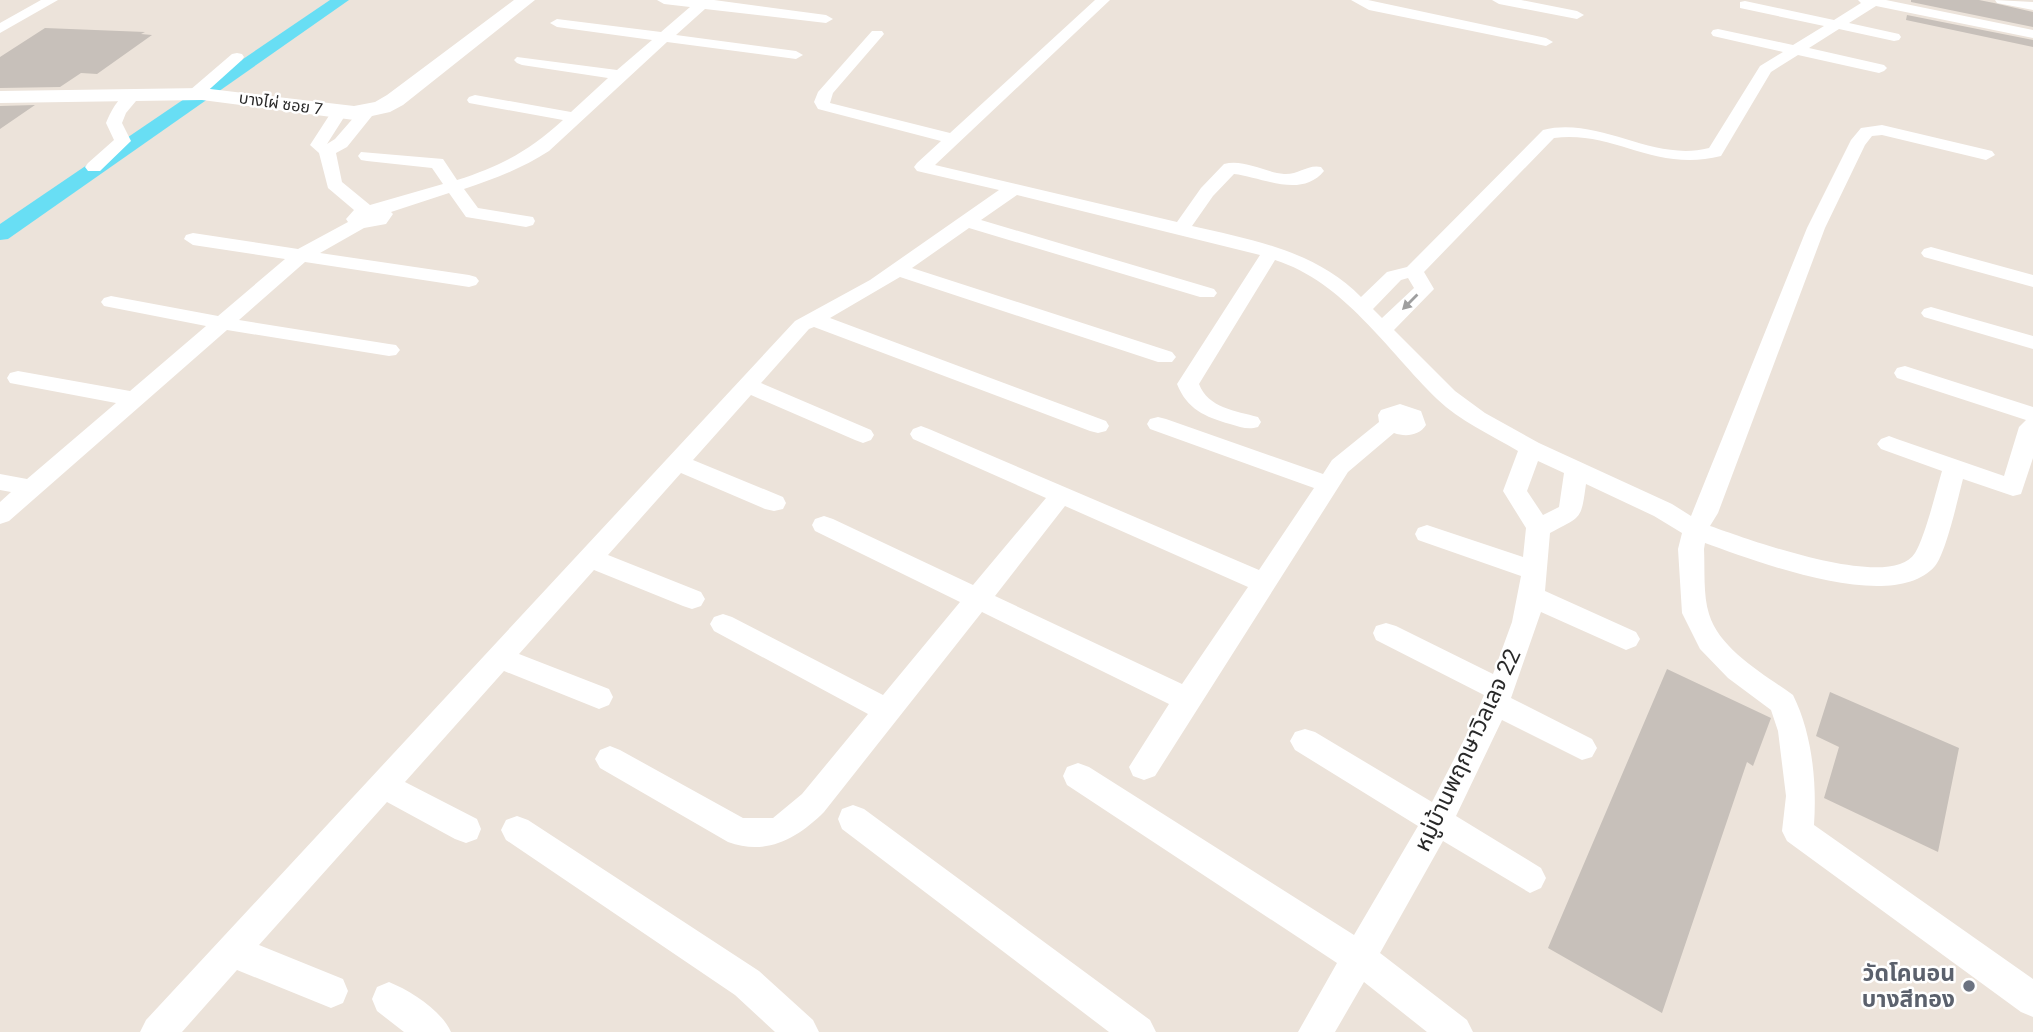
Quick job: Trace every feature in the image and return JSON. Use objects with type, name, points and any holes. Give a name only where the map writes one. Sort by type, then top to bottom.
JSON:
[{"type":"street","points":[[0,29],[51,0]]},
{"type":"street","name":"บางไผ่ ซอย 7","points":[[0,97],[204,94],[340,111],[368,111],[395,100],[526,0]]},
{"type":"street","points":[[664,0],[704,2],[826,19]]},
{"type":"street","points":[[1103,0],[923,167],[1181,229],[1301,262],[1337,284],[1447,396],[1477,418],[1531,448],[1663,510],[1695,530],[1785,562],[1860,577],[1909,573],[1926,559],[1955,468]]},
{"type":"street","points":[[1359,0],[1368,6],[1546,42]]},
{"type":"street","points":[[1499,0],[1577,15]]},
{"type":"street","points":[[2002,0],[2033,6]]},
{"type":"street","points":[[1362,309],[1394,276],[1414,271],[1549,134],[1559,131],[1576,132],[1678,155],[1706,156],[1715,152],[1765,69],[1871,1],[2033,34]]},
{"type":"street","points":[[0,515],[300,256],[368,215],[487,176],[525,159],[543,147],[704,2]]},
{"type":"street","points":[[1745,5],[1894,37]]},
{"type":"street","points":[[556,23],[796,55]]},
{"type":"street","points":[[1718,33],[1879,68]]},
{"type":"street","points":[[877,34],[826,92],[822,102],[824,106],[953,139]]},
{"type":"street","points":[[204,94],[237,57]]},
{"type":"street","points":[[522,60],[620,75]]},
{"type":"street","points":[[94,167],[123,141],[114,123],[118,112],[133,95]]},
{"type":"street","points":[[475,100],[574,117]]},
{"type":"street","points":[[340,111],[318,145],[327,151],[334,184],[368,215]]},
{"type":"street","points":[[327,151],[341,143],[368,111]]},
{"type":"street","points":[[1986,155],[1882,130],[1867,132],[1857,144],[1816,228],[1706,513],[1695,530],[1691,549],[1695,613],[1710,642],[1738,670],[1783,704],[1792,731],[1801,796],[1798,831],[2033,1000]]},
{"type":"street","points":[[368,156],[437,163],[472,213],[526,221]]},
{"type":"street","points":[[1181,229],[1207,192],[1230,169],[1243,169],[1289,180],[1306,178],[1315,171]]},
{"type":"street","points":[[158,1032],[802,325],[898,270],[1013,189]]},
{"type":"street","points":[[969,222],[1207,293]]},
{"type":"street","points":[[193,239],[469,281]]},
{"type":"street","points":[[1250,422],[1208,409],[1192,398],[1188,384],[1271,252]]},
{"type":"street","points":[[1931,253],[2033,281]]},
{"type":"street","points":[[898,270],[1165,357]]},
{"type":"street","points":[[1382,330],[1424,289],[1414,271]]},
{"type":"street","points":[[111,302],[389,350]]},
{"type":"street","points":[[1931,313],[2033,343]]},
{"type":"street","points":[[813,319],[1098,426]]},
{"type":"street","points":[[1889,444],[2013,488],[2032,424],[1905,373]]},
{"type":"street","points":[[18,378],[134,399]]},
{"type":"street","points":[[747,385],[863,435]]},
{"type":"street","points":[[1144,767],[1340,466],[1402,420],[1447,396]]},
{"type":"street","points":[[1158,424],[1328,484]]},
{"type":"street","points":[[921,434],[1264,583]]},
{"type":"street","points":[[1531,448],[1515,491],[1538,528],[1570,512],[1577,468]]},
{"type":"street","points":[[677,462],[774,503]]},
{"type":"street","points":[[0,482],[31,488]]},
{"type":"street","points":[[610,759],[740,832],[761,834],[787,829],[888,711],[1062,494]]},
{"type":"street","points":[[824,525],[979,597],[1188,700]]},
{"type":"street","name":"หมู่บ้านพฤกษาวิลเลจ 22","points":[[1316,1032],[1438,820],[1497,696],[1526,620],[1538,528]]},
{"type":"street","points":[[1427,534],[1532,583],[1626,639]]},
{"type":"street","points":[[590,558],[692,599]]},
{"type":"street","points":[[723,624],[888,711]]},
{"type":"street","points":[[1386,633],[1582,748]]},
{"type":"street","points":[[499,658],[599,696]]},
{"type":"street","points":[[1305,741],[1530,878]]},
{"type":"street","points":[[1078,776],[1358,957],[1455,1032]]},
{"type":"street","points":[[382,785],[466,829]]},
{"type":"street","points":[[853,819],[1138,1032]]},
{"type":"street","points":[[517,830],[747,983],[801,1032]]},
{"type":"street","points":[[232,951],[331,991]]},
{"type":"street","points":[[389,999],[433,1032]]},
{"type":"building","points":[[1979,0],[1994,3],[2033,12],[2033,27],[1911,2]]},
{"type":"building","points":[[1907,15],[2033,40],[2033,47],[1906,20]]},
{"type":"building","points":[[45,28],[145,32],[141,34],[152,35],[97,74],[81,73],[60,87],[0,88],[0,57]]},
{"type":"building","points":[[35,105],[0,129],[0,106]]},
{"type":"building","points":[[1667,669],[1771,718],[1753,766],[1747,762],[1662,1013],[1548,948]]},
{"type":"building","points":[[1830,692],[1959,748],[1938,852],[1824,798],[1839,747],[1816,736]]},
{"type":"waterway","points":[[0,234],[341,0]]},
{"type":"place","name":"วัดโคนอน บางสีทอง","points":[[1969,986]]}]
